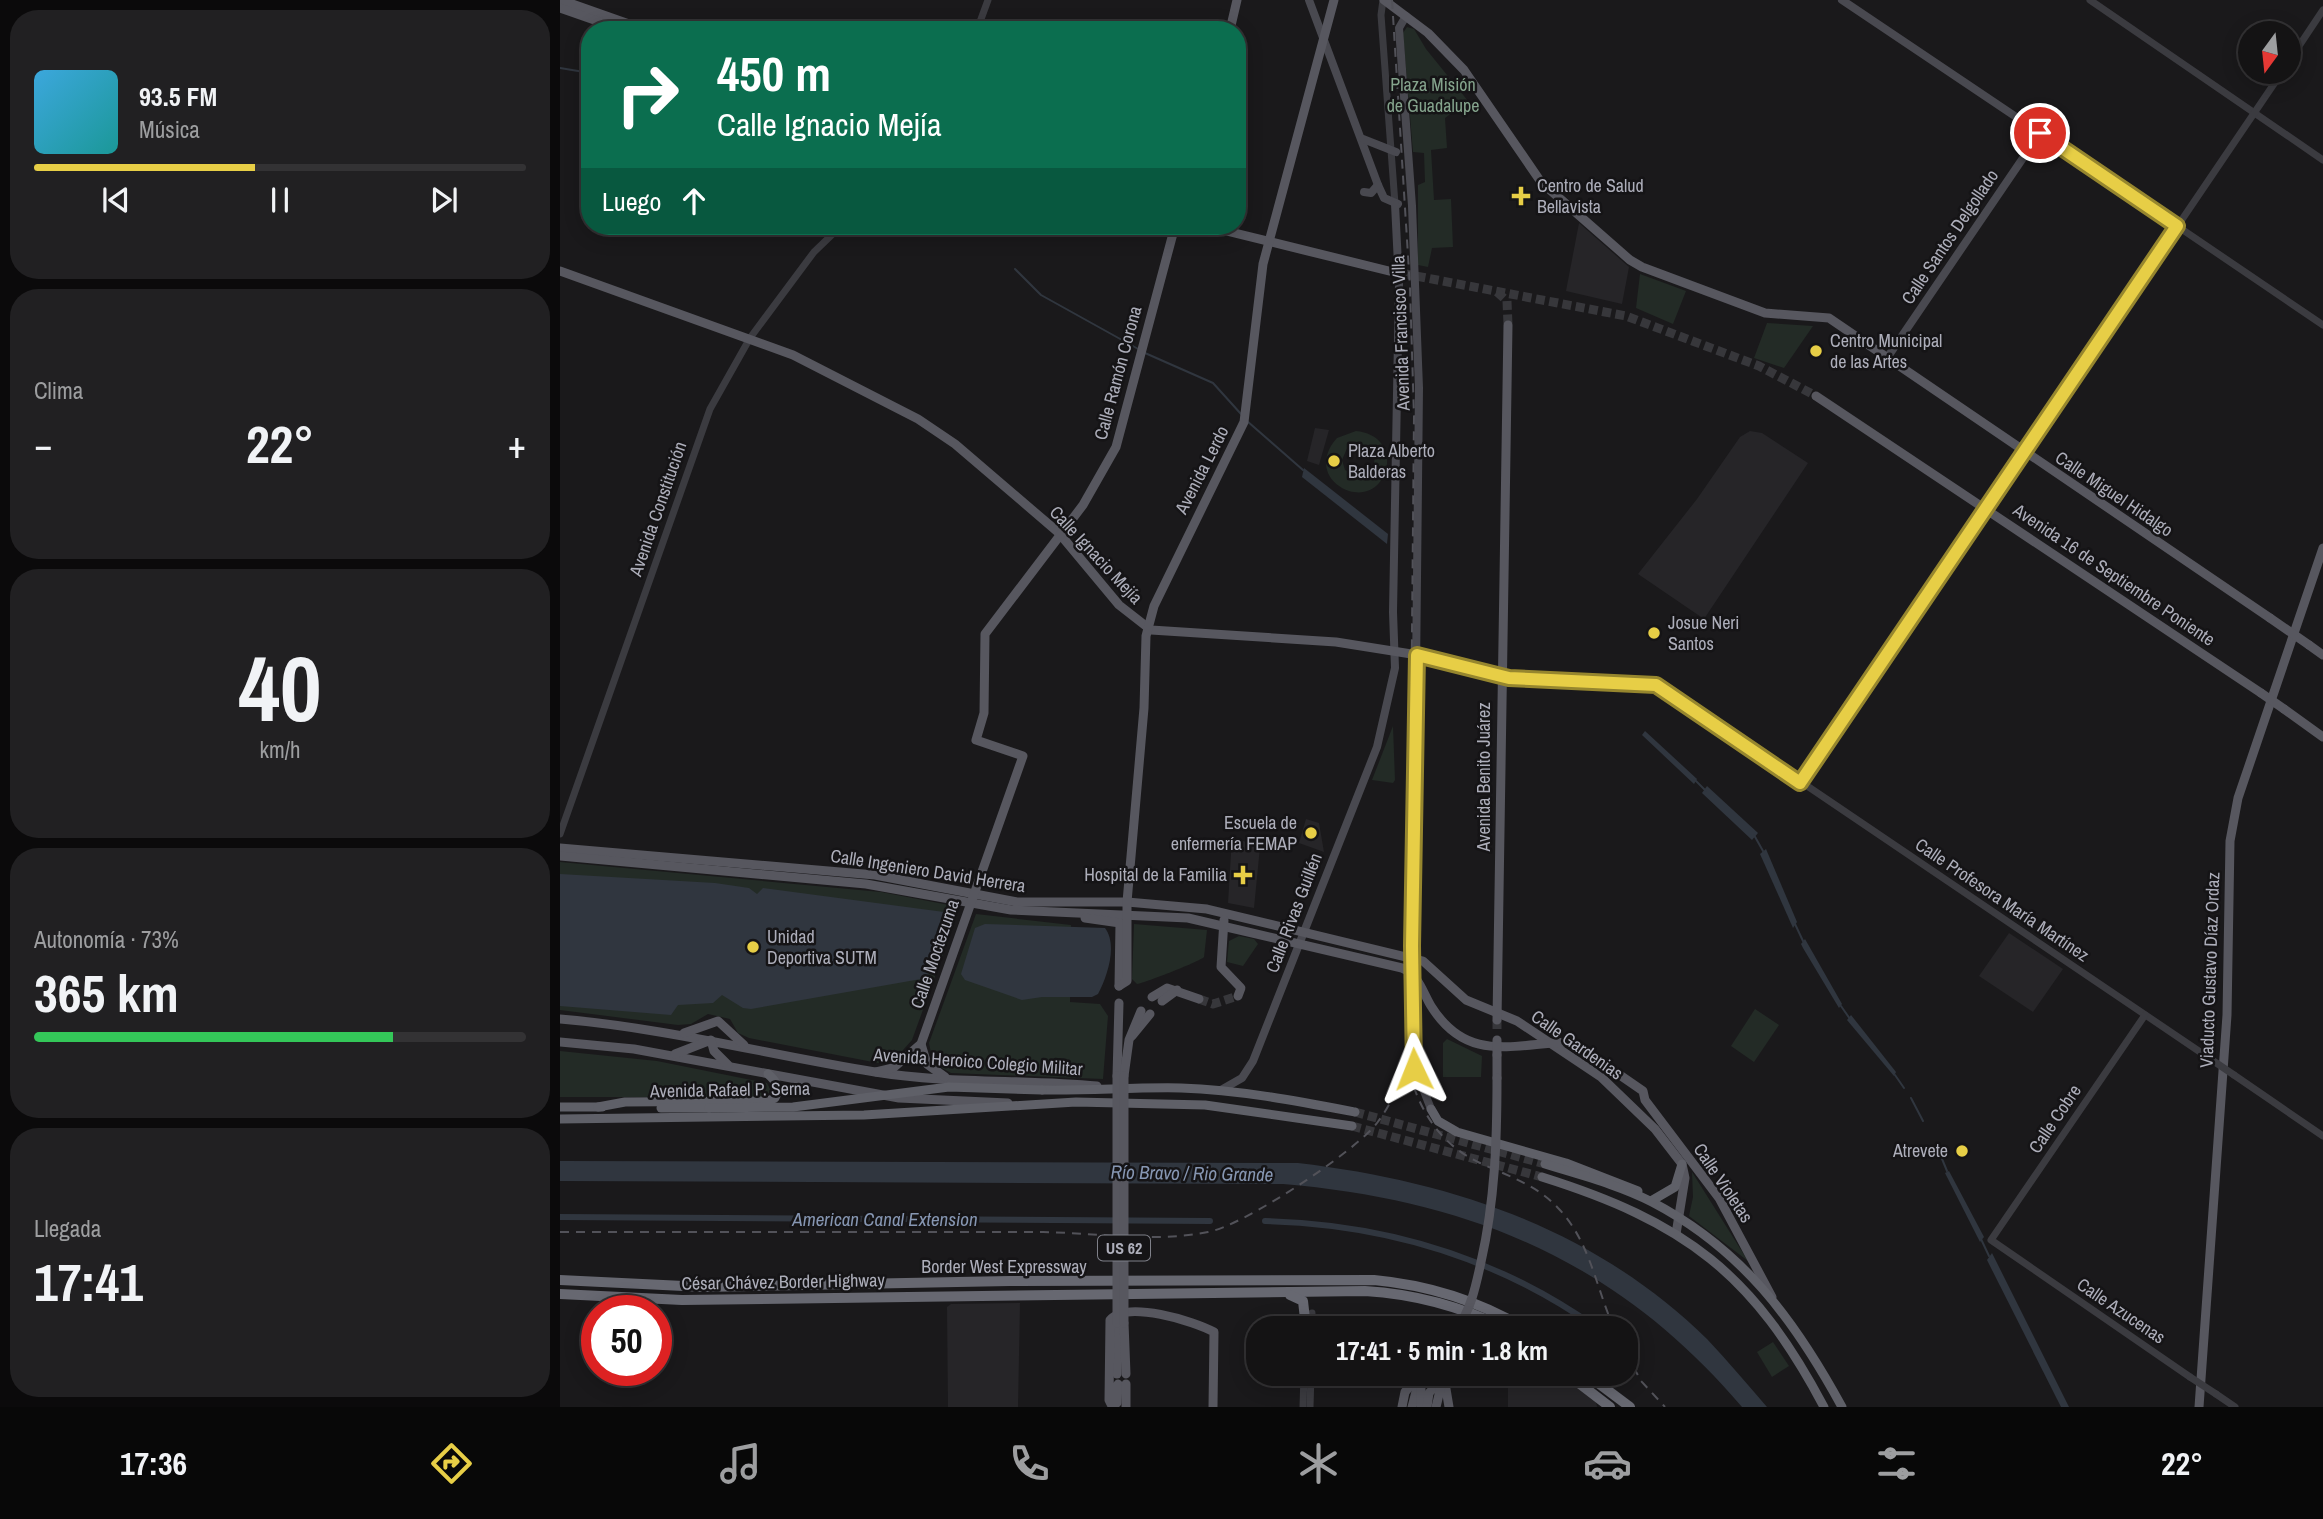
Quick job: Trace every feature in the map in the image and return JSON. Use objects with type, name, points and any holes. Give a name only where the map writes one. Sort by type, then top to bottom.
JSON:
[{"type":"highway","points":[[598,1107],[625,1102],[768,1101],[775,1098],[778,1090],[768,1074]]},
{"type":"highway","name":"Avenida Rafael P. Serna","points":[[560,1107],[793,1107],[949,1087],[1042,1090],[1110,1087]]},
{"type":"highway","name":"Avenida Heroico Colegio Militar","points":[[1110,1087],[1219,1091],[1355,1112]]},
{"type":"highway","name":"Avenida Heroico Colegio Militar","points":[[1034,1103],[1205,1105],[1352,1126]]},
{"type":"highway","name":"Avenida Rafael P. Serna","points":[[560,1119],[939,1112],[1034,1103]]},
{"type":"highway","points":[[1431,1109],[1438,1121],[1457,1132],[1613,1179],[1637,1190],[1678,1217],[1727,1253],[1772,1297],[1800,1334],[1842,1407]]},
{"type":"highway","points":[[1545,1164],[1649,1200],[1675,1187],[1682,1164]]},
{"type":"highway","points":[[1542,1177],[1617,1203],[1676,1234],[1751,1296],[1795,1352],[1824,1407]]},
{"type":"highway","name":"Border West Expressway","points":[[560,1280],[704,1287],[1374,1280],[1414,1285],[1453,1295],[1498,1316]]},
{"type":"highway","points":[[1132,1292],[1365,1291],[1420,1297],[1477,1316]]},
{"type":"highway","points":[[1132,1292],[1167,1296],[1293,1295],[1304,1301],[1305,1316]]},
{"type":"highway","name":"César Chávez Border Highway","points":[[560,1294],[692,1300],[1132,1292]]},
{"type":"highway","points":[[1312,1313],[1314,1300],[1323,1295],[1420,1297]]},
{"type":"highway","points":[[1583,1386],[1610,1407]]},
{"type":"highway","points":[[1602,1386],[1630,1407]]},
{"type":"main road","points":[[561,0],[620,21]]},
{"type":"main road","points":[[1232,21],[1237,0]]},
{"type":"main road","points":[[1309,0],[1378,185],[1384,198],[1397,204]]},
{"type":"main road","name":"Avenida Lerdo","points":[[1043,912],[1051,916],[1119,921],[1119,986],[1127,981],[1126,914],[1144,708],[1147,628],[1154,606],[1242,426],[1268,243],[1334,0]]},
{"type":"main road","points":[[1383,0],[1406,16]]},
{"type":"main road","points":[[1842,0],[2040,133]]},
{"type":"main road","points":[[560,8],[597,21]]},
{"type":"main road","name":"Calle Miguel Hidalgo","points":[[1406,16],[1429,33],[1469,77],[1541,182],[1630,260],[1642,267],[1765,313],[1829,318],[2323,655]]},
{"type":"main road","name":"Avenida Francisco Villa","points":[[1406,16],[1399,29],[1418,339],[1417,655],[1408,957],[1413,975],[1413,1063],[1431,1109]]},
{"type":"main road","name":"Calle Santos Delgollado","points":[[1886,358],[2040,133]]},
{"type":"main road","points":[[1363,139],[1393,152]]},
{"type":"main road","points":[[1364,192],[1371,193],[1378,185]]},
{"type":"main road","name":"Avenida Francisco Villa","points":[[1394,651],[1399,284],[1397,204]]},
{"type":"main road","name":"Calle Ramón Corona","points":[[1023,756],[976,740],[983,719],[985,634],[1059,533],[1083,505],[1116,447],[1173,235]]},
{"type":"main road","points":[[1239,235],[1389,271]]},
{"type":"main road","name":"Calle Ignacio Mejía","points":[[560,271],[750,338],[839,376],[918,419],[955,444],[1059,533],[1119,605],[1147,628],[1186,634],[1321,640],[1417,655],[1501,677],[1572,680]]},
{"type":"main road","name":"Avenida Benito Juárez","points":[[1497,1015],[1501,607],[1508,325]]},
{"type":"main road","name":"Avenida 16 de Septiembre Poniente","points":[[1816,396],[1986,507],[2323,737]]},
{"type":"main road","name":"Viaducto Gustavo Díaz Ordaz","points":[[2199,1407],[2227,1015],[2231,831],[2238,798],[2323,548]]},
{"type":"main road","name":"Calle Rivas Guillén","points":[[1219,1091],[1236,1083],[1250,1067],[1304,932],[1377,747],[1389,702],[1395,663],[1394,651]]},
{"type":"main road","name":"Calle Moctezuma","points":[[921,1044],[1023,756]]},
{"type":"main road","name":"Calle Ingeniero David Herrera","points":[[560,848],[875,875],[971,899],[1065,903],[1127,902],[1224,912],[1408,957]]},
{"type":"main road","name":"Calle Ingeniero David Herrera","points":[[560,856],[866,884],[1043,912],[1126,914],[1224,924],[1402,968],[1413,975]]},
{"type":"main road","points":[[1065,903],[1067,908],[1077,912]]},
{"type":"main road","points":[[1224,912],[1221,967],[1239,983],[1238,996]]},
{"type":"main road","name":"Calle Gardenias","points":[[1408,957],[1428,964],[1466,1000],[1552,1043],[1611,1086],[1655,1129],[1682,1164]]},
{"type":"main road","points":[[1413,975],[1444,1024],[1462,1039],[1482,1046],[1529,1047],[1552,1043]]},
{"type":"main road","points":[[1157,999],[1161,989],[1177,989],[1199,999]]},
{"type":"main road","points":[[1119,1003],[1121,1076]]},
{"type":"main road","points":[[1121,1076],[1129,1040],[1146,1012]]},
{"type":"main road","name":"Avenida Heroico Colegio Militar","points":[[560,1019],[679,1034],[876,1073],[950,1080],[1110,1087]]},
{"type":"main road","points":[[679,1034],[718,1021],[747,1047]]},
{"type":"main road","points":[[1464,1316],[1474,1291],[1491,1218],[1496,1180],[1497,1036]]},
{"type":"main road","points":[[671,1056],[711,1040],[714,1051],[730,1066]]},
{"type":"main road","name":"Avenida Heroico Colegio Militar","points":[[560,1042],[671,1056],[900,1098],[1034,1103]]},
{"type":"main road","name":"Calle Gardenias","points":[[1552,1043],[1572,1042],[1643,1091]]},
{"type":"main road","points":[[876,1073],[900,1064],[921,1044],[927,1064],[950,1080]]},
{"type":"main road","name":"US 62","points":[[1121,1076],[1122,1379],[1128,1405]]},
{"type":"main road","name":"Calle Violetas","points":[[1643,1091],[1650,1107],[1719,1198],[1772,1297]]},
{"type":"main road","points":[[1676,1234],[1686,1186],[1682,1164]]},
{"type":"main road","points":[[1122,1379],[1117,1403],[1112,1406],[1109,1400],[1109,1324],[1115,1315],[1127,1312],[1150,1313],[1203,1326],[1214,1332],[1213,1407]]},
{"type":"main road","points":[[1404,1407],[1405,1392],[1410,1386]]},
{"type":"main road","points":[[1412,1407],[1417,1386]]},
{"type":"main road","points":[[1420,1386],[1420,1407]]},
{"type":"main road","points":[[1438,1407],[1443,1386]]},
{"type":"street","points":[[980,21],[989,0]]},
{"type":"street","name":"Avenida Francisco Villa","points":[[1383,0],[1381,15],[1397,204]]},
{"type":"street","points":[[2090,0],[2323,160]]},
{"type":"street","points":[[2301,43],[2323,10]]},
{"type":"street","points":[[1800,783],[2274,84]]},
{"type":"street","points":[[2040,133],[2323,325]]},
{"type":"street","name":"Avenida Constitución","points":[[560,834],[710,409],[750,338],[814,252],[832,235]]},
{"type":"street","name":"Calle Ignacio Mejía","points":[[1572,680],[1648,684],[1664,689]]},
{"type":"street","name":"Calle Profesora María Martínez","points":[[1664,689],[2323,1136]]},
{"type":"street","name":"Calle Cobre","points":[[1991,1240],[2145,1015]]},
{"type":"street","name":"Calle Azucenas","points":[[1991,1240],[2235,1407]]},
{"type":"street","points":[[1303,1407],[1304,1386]]},
{"type":"street","points":[[1310,1407],[1311,1386]]},
{"type":"shaded area","points":[[1579,223],[1629,267],[1622,304],[1566,291]]},
{"type":"shaded area","points":[[1315,428],[1329,430],[1319,465],[1307,461]]},
{"type":"shaded area","points":[[1750,431],[1762,433],[1808,463],[1704,619],[1638,574],[1697,499],[1740,437]]},
{"type":"shaded area","name":"Escuela de enfermería FEMAP","points":[[1306,819],[1319,823],[1324,852],[1299,843]]},
{"type":"shaded area","name":"Hospital de la Familia","points":[[1232,837],[1260,847],[1254,908],[1228,903]]},
{"type":"shaded area","points":[[2009,933],[2063,969],[2033,1012],[1979,976]]},
{"type":"shaded area","points":[[1020,1303],[1018,1407],[948,1407],[947,1307],[951,1304]]},
{"type":"shaded area","points":[[1508,1386],[1577,1386],[1596,1401],[1597,1407],[1508,1407]]},
{"type":"green space","name":"Plaza Misión de Guadalupe","points":[[1407,27],[1414,29],[1426,49],[1468,101],[1445,118],[1447,148],[1431,150],[1434,200],[1451,199],[1453,247],[1432,248],[1428,267],[1418,265],[1418,185],[1425,182],[1424,153],[1413,152],[1403,33]]},
{"type":"green space","points":[[1640,274],[1686,291],[1673,324],[1636,308]]},
{"type":"green space","points":[[1767,323],[1813,326],[1784,368],[1754,358]]},
{"type":"green space","name":"Plaza Alberto Balderas","points":[[1356,431],[1372,436],[1382,444],[1387,455],[1387,467],[1382,479],[1374,487],[1363,492],[1349,491],[1332,479],[1328,473],[1326,459],[1337,438]],"holes":[[[1359,443],[1369,447],[1375,457],[1373,468],[1359,476],[1345,470],[1342,460],[1348,446]]]},
{"type":"green space","points":[[1393,726],[1395,780],[1393,783],[1372,780]]},
{"type":"green space","name":"Unidad Deportiva SUTM","points":[[560,862],[881,892],[949,905],[957,911],[957,916],[912,1040],[895,1059],[878,1063],[749,1038],[738,1033],[730,1019],[708,1014],[691,1024],[678,1025],[560,1010]]},
{"type":"green space","points":[[976,914],[1071,925],[1070,1002],[1100,1004],[1108,1016],[1103,1079],[951,1073],[933,1063],[929,1043]]},
{"type":"green space","points":[[1134,924],[1207,930],[1204,957],[1137,984],[1132,979]]},
{"type":"green space","points":[[1239,936],[1254,939],[1258,944],[1243,966],[1227,962],[1229,941]]},
{"type":"green space","points":[[1755,1009],[1779,1025],[1754,1062],[1731,1046]]},
{"type":"green space","points":[[1447,1039],[1482,1056],[1481,1077],[1443,1077],[1443,1043]]},
{"type":"green space","points":[[560,1051],[657,1061],[767,1083],[771,1091],[764,1097],[560,1097]]},
{"type":"green space","points":[[1692,1172],[1748,1261],[1689,1216],[1693,1197]]},
{"type":"green space","points":[[1773,1342],[1789,1366],[1772,1377],[1757,1352]]},
{"type":"water","points":[[1304,468],[1388,534],[1387,544],[1302,477]]},
{"type":"water","points":[[1645,731],[1697,779],[1694,784],[1642,735]]},
{"type":"water","points":[[1707,786],[1758,833],[1752,840],[1702,793]]},
{"type":"water","points":[[1766,849],[1797,922],[1793,928],[1760,854]]},
{"type":"water","name":"Unidad Deportiva SUTM","points":[[560,874],[715,883],[749,888],[757,894],[763,888],[944,912],[949,922],[932,972],[921,979],[751,1009],[743,1008],[722,995],[713,1003],[678,1005],[671,1015],[560,1006]]},
{"type":"water","points":[[985,924],[1105,928],[1111,943],[1111,952],[1108,970],[1098,994],[1092,997],[1042,997],[1022,1000],[965,980],[961,974],[975,928]]},
{"type":"water","points":[[1805,939],[1842,1004],[1839,1008],[1801,944]]},
{"type":"water","points":[[1851,1015],[1896,1072],[1894,1076],[1847,1020]]},
{"type":"water","name":"Río Bravo / Rio Grande","points":[[560,1161],[1298,1163],[1355,1171],[1465,1198],[1518,1216],[1569,1240],[1617,1268],[1664,1301],[1707,1339],[1767,1407],[1742,1407],[1694,1356],[1644,1313],[1592,1276],[1536,1247],[1478,1223],[1416,1205],[1351,1192],[1283,1184],[560,1181]]},
{"type":"water","points":[[1949,1171],[1984,1237],[1980,1242],[1945,1173]]},
{"type":"water","points":[[1992,1253],[2069,1407],[2061,1407],[1987,1260]]},
{"type":"waterway","points":[[560,68],[581,72]]},
{"type":"waterway","points":[[1015,269],[1041,295],[1140,350]]},
{"type":"waterway","points":[[1145,353],[1213,383],[1241,414]]},
{"type":"waterway","points":[[1247,421],[1303,470]]},
{"type":"waterway","points":[[1695,780],[1706,791]]},
{"type":"waterway","points":[[1754,835],[1763,851]]},
{"type":"waterway","points":[[1795,924],[1803,941]]},
{"type":"waterway","points":[[1841,1006],[1850,1019]]},
{"type":"waterway","points":[[1895,1075],[1904,1088]]},
{"type":"waterway","points":[[1911,1098],[1923,1121]]},
{"type":"waterway","points":[[1940,1154],[1947,1171]]},
{"type":"waterway","name":"American Canal Extension","points":[[560,1217],[1210,1221]]},
{"type":"waterway","points":[[1265,1221],[1354,1229],[1439,1249],[1520,1282],[1579,1316]]},
{"type":"waterway","points":[[1981,1239],[1989,1256]]},
{"type":"tunnel","points":[[1390,271],[1626,316],[1759,366],[1816,396]]},
{"type":"tunnel","points":[[1497,292],[1507,301],[1508,325]]},
{"type":"tunnel","points":[[1199,999],[1213,1004],[1238,996]]},
{"type":"tunnel","points":[[1497,1020],[1497,1033]]},
{"type":"tunnel","points":[[1355,1112],[1545,1164]]},
{"type":"tunnel","points":[[1352,1126],[1542,1177]]},
{"type":"railway","points":[[1392,0],[1410,288],[1414,416],[1408,1063],[1411,1079],[1423,1109],[1441,1135],[1466,1155],[1541,1193],[1569,1221],[1585,1250],[1609,1316]]},
{"type":"railway","points":[[560,1232],[1043,1232],[1146,1237],[1208,1232],[1246,1217],[1271,1203],[1323,1169],[1365,1136],[1391,1101],[1405,1060]]},
{"type":"railway","points":[[1638,1375],[1665,1407]]},
{"type":"place","name":"Centro de Salud Bellavista","points":[[1521,196]]},
{"type":"place","name":"Centro Municipal de las Artes","points":[[1816,351]]},
{"type":"place","name":"Plaza Alberto Balderas","points":[[1334,461]]},
{"type":"place","name":"Josue Neri Santos","points":[[1654,633]]},
{"type":"place","name":"Escuela de enfermería FEMAP","points":[[1311,833]]},
{"type":"place","name":"Hospital de la Familia","points":[[1243,875]]},
{"type":"place","name":"Unidad Deportiva SUTM","points":[[753,947]]},
{"type":"place","name":"Atrevete","points":[[1962,1151]]},
{"type":"route","points":[[1414,1069],[1412,946],[1417,655],[1501,677],[1656,685],[1800,783],[2177,226],[2040,133]]}]
